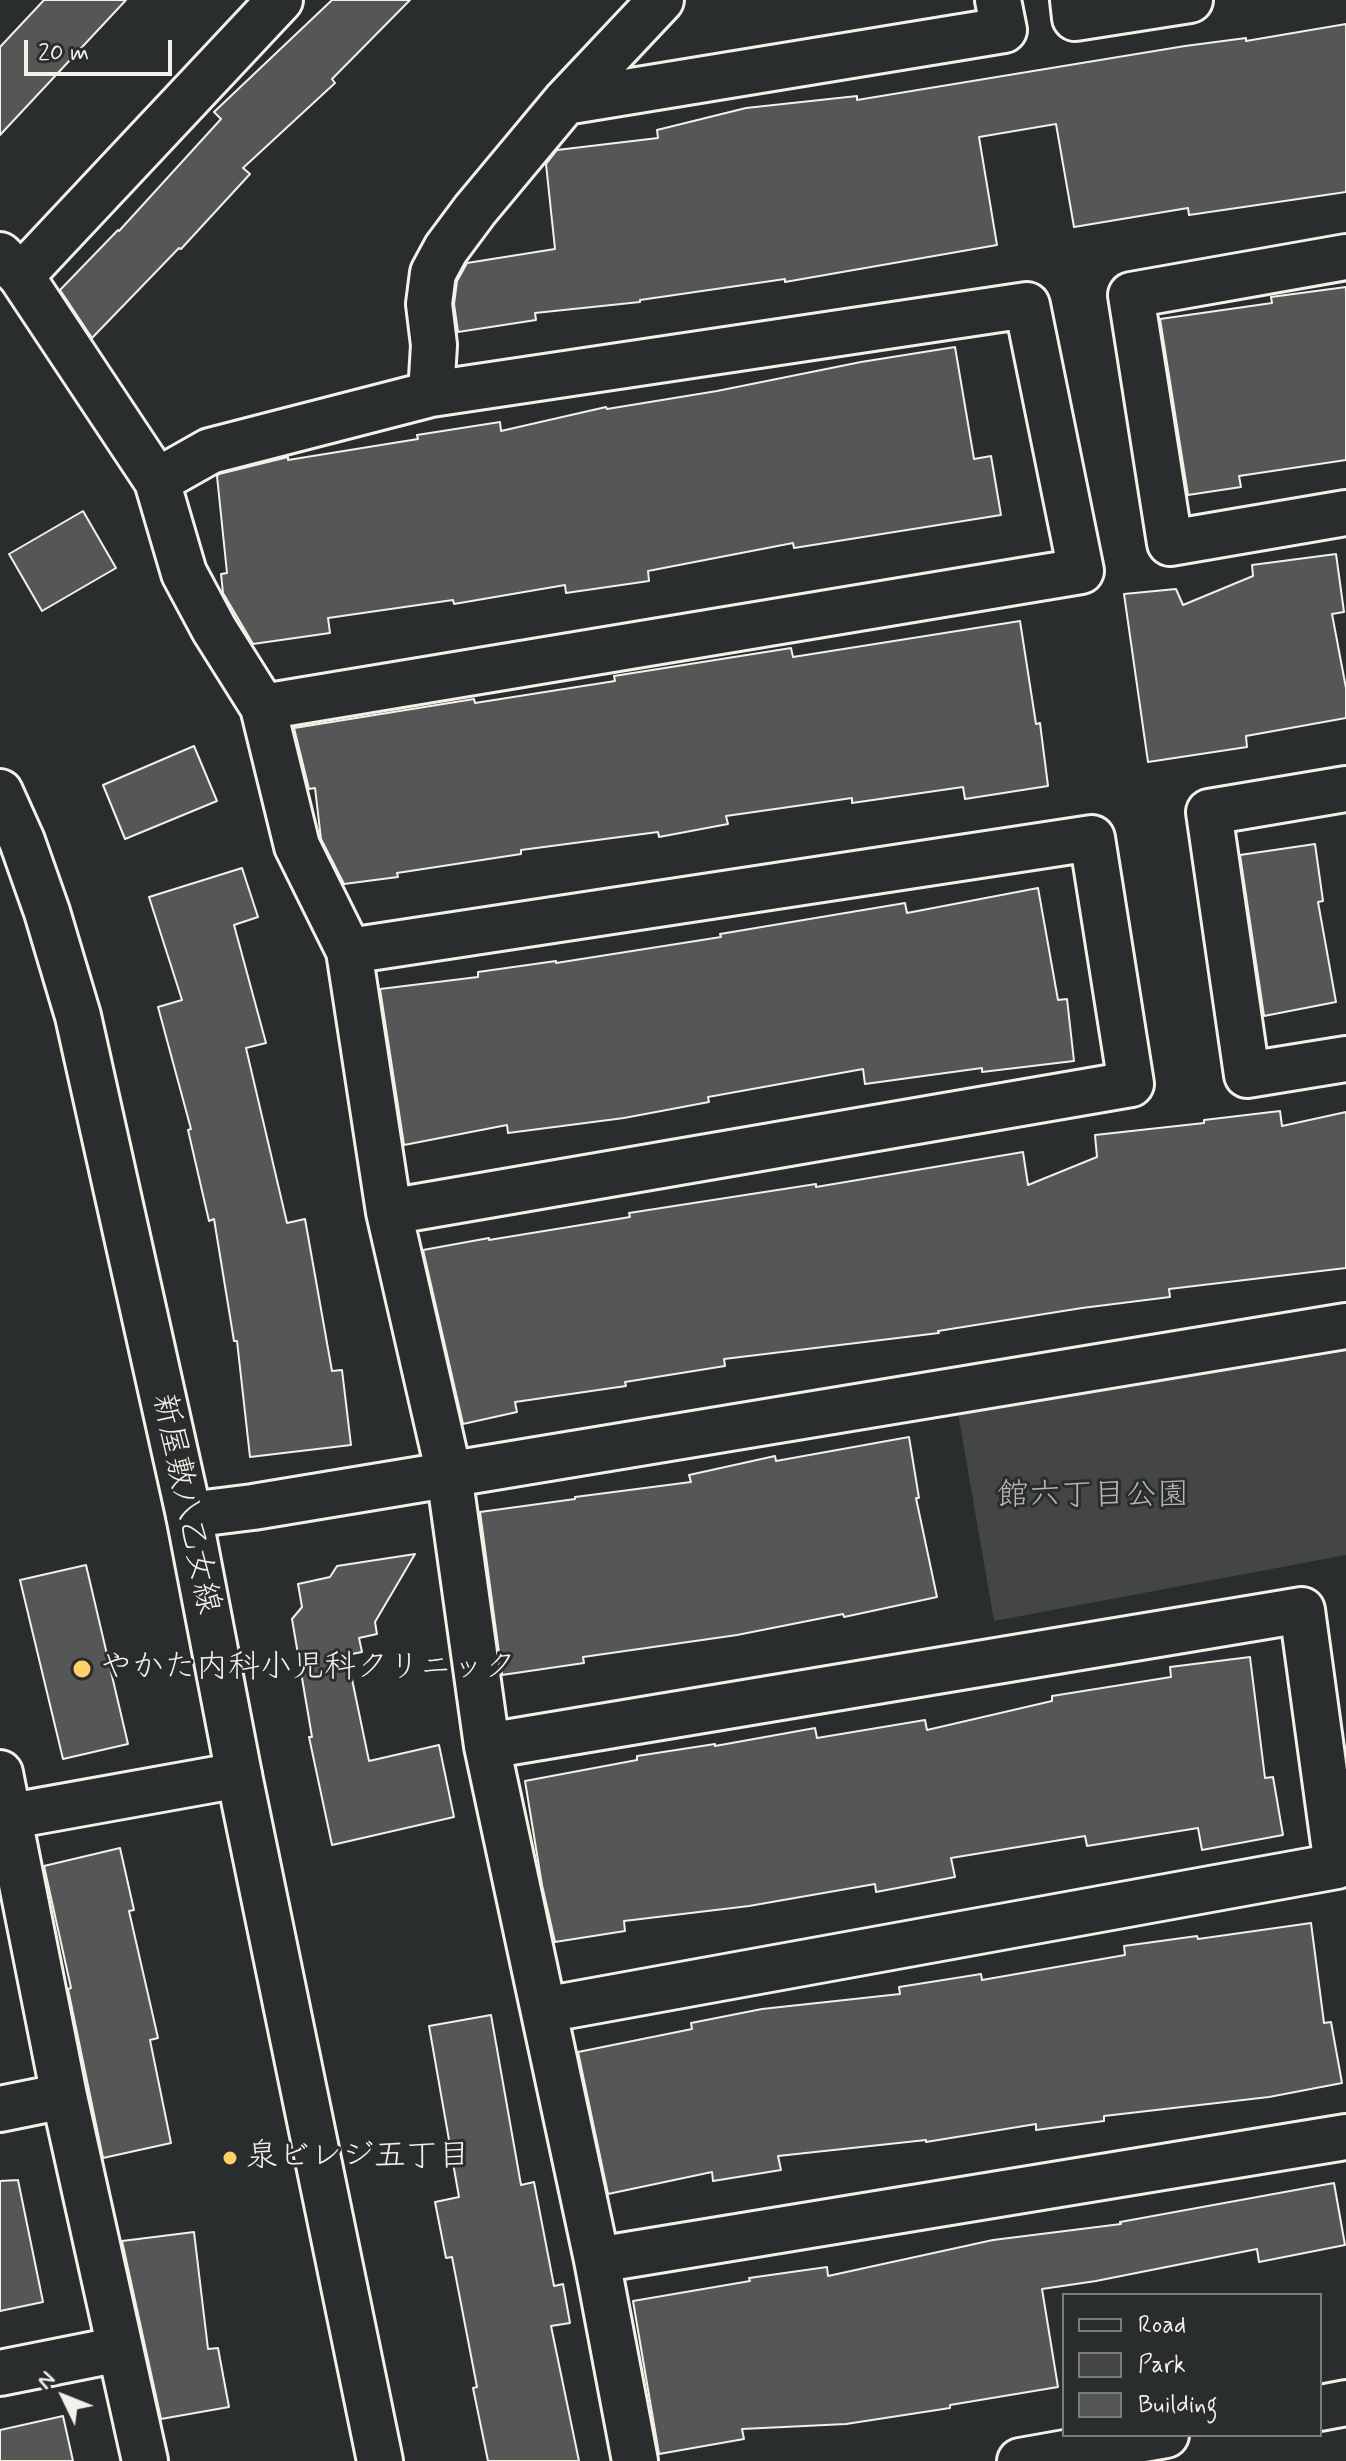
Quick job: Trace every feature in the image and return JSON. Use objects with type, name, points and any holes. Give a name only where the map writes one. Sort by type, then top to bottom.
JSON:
[{"type":"street","points":[[280,0],[10,266],[157,481],[184,573],[214,629],[263,707],[297,846],[349,951],[389,1212],[449,1474],[487,1746],[597,2260],[635,2461]]},
{"type":"street","points":[[431,394],[434,345],[429,304],[433,273],[446,249],[565,102],[661,0]]},
{"type":"street","points":[[565,102],[1004,30],[998,0]]},
{"type":"street","points":[[1073,0],[1075,18],[1190,0]]},
{"type":"street","points":[[1346,257],[1131,295],[1170,543],[1346,513]]},
{"type":"street","points":[[157,481],[210,451],[431,394],[1027,305],[1081,571],[263,707]]},
{"type":"street","points":[[1346,789],[1209,812],[1247,1075],[1346,1059]]},
{"type":"street","name":"新屋敷八乙女線","points":[[0,792],[22,841],[47,912],[78,1016],[189,1515],[239,1775],[380,2461]]},
{"type":"street","points":[[349,951],[1092,838],[1131,1084],[389,1212]]},
{"type":"street","points":[[189,1515],[253,1507],[1346,1326]]},
{"type":"street","points":[[487,1746],[1302,1610],[1337,1866],[544,2010]]},
{"type":"street","points":[[0,1773],[4,1817],[145,2461]]},
{"type":"street","points":[[4,1817],[239,1775]]},
{"type":"street","points":[[0,2109],[64,2096]]},
{"type":"street","points":[[597,2260],[1346,2137]]},
{"type":"street","points":[[0,2373],[120,2349]]},
{"type":"street","points":[[1322,2408],[1346,2403]]},
{"type":"street","points":[[1020,2461],[1155,2437]]},
{"type":"green space","name":"館六丁目公園","points":[[1346,1352],[1346,1555],[994,1621],[958,1413]]},
{"type":"building","points":[[44,0],[126,0],[0,135],[0,47]]},
{"type":"building","points":[[332,0],[410,0],[332,79],[335,83],[243,168],[250,174],[92,338],[60,290],[119,231],[221,119],[214,112]]},
{"type":"building","points":[[1346,24],[1346,192],[1189,215],[1188,208],[1074,227],[1056,124],[979,137],[997,245],[785,282],[785,279],[640,302],[535,313],[536,320],[458,332],[454,304],[457,281],[467,263],[555,249],[546,164],[557,150],[658,138],[657,130],[746,108],[857,96],[857,100],[1185,46],[1246,38],[1246,41]]},
{"type":"building","points":[[1346,287],[1346,460],[1239,476],[1241,487],[1188,495],[1160,319],[1272,303],[1271,297]]},
{"type":"building","points":[[955,347],[974,459],[991,456],[1001,515],[794,548],[793,543],[648,571],[649,581],[566,593],[565,585],[454,604],[453,600],[328,618],[330,633],[253,644],[223,593],[221,574],[227,573],[219,474],[288,457],[288,460],[418,439],[417,435],[500,422],[501,431],[606,407],[717,391]]},
{"type":"building","points":[[83,511],[116,568],[42,611],[9,554]]},
{"type":"building","points":[[1336,554],[1344,612],[1332,614],[1346,688],[1346,718],[1246,736],[1247,747],[1148,762],[1124,594],[1176,589],[1183,605],[1253,576],[1252,565]]},
{"type":"building","points":[[1020,621],[1036,724],[1040,723],[1048,786],[965,799],[963,787],[852,803],[852,798],[726,816],[728,824],[659,837],[658,832],[521,850],[521,854],[344,884],[321,839],[315,788],[309,789],[294,728],[474,699],[475,703],[615,681],[614,676],[791,648],[793,657]]},
{"type":"building","points":[[194,746],[217,801],[125,839],[103,785]]},
{"type":"building","points":[[1315,844],[1323,901],[1318,902],[1336,1002],[1264,1016],[1240,855]]},
{"type":"building","points":[[242,868],[258,917],[234,925],[266,1043],[246,1048],[287,1223],[305,1219],[332,1371],[342,1370],[351,1445],[250,1457],[237,1341],[234,1341],[214,1219],[209,1221],[188,1130],[191,1129],[158,1007],[182,1000],[149,897]]},
{"type":"building","points":[[1038,888],[1058,1000],[1067,999],[1074,1061],[982,1072],[982,1068],[865,1084],[863,1069],[708,1097],[709,1102],[624,1118],[508,1133],[507,1125],[404,1145],[380,989],[478,977],[478,972],[721,937],[720,934],[905,903],[907,913]]},
{"type":"building","points":[[1280,1111],[1282,1126],[1346,1112],[1346,1268],[1169,1289],[1170,1297],[1082,1308],[939,1333],[724,1359],[725,1366],[625,1382],[626,1386],[515,1402],[517,1412],[463,1424],[423,1250],[630,1217],[629,1213],[816,1184],[816,1187],[1023,1152],[1028,1185],[1097,1157],[1095,1135]]},
{"type":"building","points":[[909,1437],[919,1498],[916,1498],[937,1597],[844,1617],[843,1614],[737,1635],[583,1657],[584,1663],[502,1675],[480,1512],[691,1482],[689,1475],[775,1456],[776,1461]]},
{"type":"building","points":[[415,1554],[375,1622],[377,1634],[359,1638],[362,1652],[347,1655],[369,1761],[439,1745],[454,1817],[332,1845],[309,1737],[312,1737],[292,1619],[302,1607],[298,1584],[330,1577],[337,1566]]},
{"type":"building","points":[[86,1565],[128,1744],[63,1759],[20,1580]]},
{"type":"building","points":[[1250,1657],[1265,1778],[1273,1777],[1283,1835],[1202,1850],[1198,1828],[1087,1846],[1085,1836],[951,1858],[955,1877],[876,1892],[875,1884],[749,1906],[624,1921],[625,1931],[555,1942],[525,1781],[637,1760],[637,1756],[815,1728],[817,1738],[925,1720],[927,1730],[1052,1701],[1052,1696],[1171,1677],[1170,1667]]},
{"type":"building","points":[[120,1848],[134,1910],[129,1911],[158,2038],[150,2040],[171,2143],[103,2158],[44,1866]]},
{"type":"building","points":[[1311,1923],[1324,2023],[1331,2022],[1342,2083],[1269,2097],[1104,2116],[1104,2121],[1036,2130],[1036,2124],[926,2142],[778,2156],[781,2170],[713,2181],[712,2172],[608,2194],[578,2052],[692,2029],[691,2023],[762,2009],[900,1994],[899,1987],[981,1974],[982,1980],[1125,1955],[1124,1946]]},
{"type":"building","points":[[491,2015],[521,2185],[534,2182],[554,2286],[563,2284],[570,2323],[551,2326],[579,2461],[488,2461],[452,2257],[446,2258],[435,2202],[459,2197],[429,2026]]},
{"type":"building","points":[[18,2180],[43,2302],[0,2311],[0,2181]]},
{"type":"building","points":[[1334,2183],[1345,2245],[1259,2262],[1257,2249],[1042,2289],[1058,2387],[846,2424],[742,2429],[744,2439],[659,2454],[633,2301],[750,2281],[749,2278],[827,2267],[828,2276],[993,2240],[1121,2224]]},
{"type":"building","points":[[194,2232],[208,2349],[218,2348],[229,2407],[161,2419],[122,2241]]},
{"type":"building","points":[[63,2416],[73,2461],[0,2461],[0,2430]]},
{"type":"place","name":"やかた内科小児科クリニック","points":[[82,1669]]},
{"type":"place","name":"泉ビレジ五丁目","points":[[230,2158]]}]
